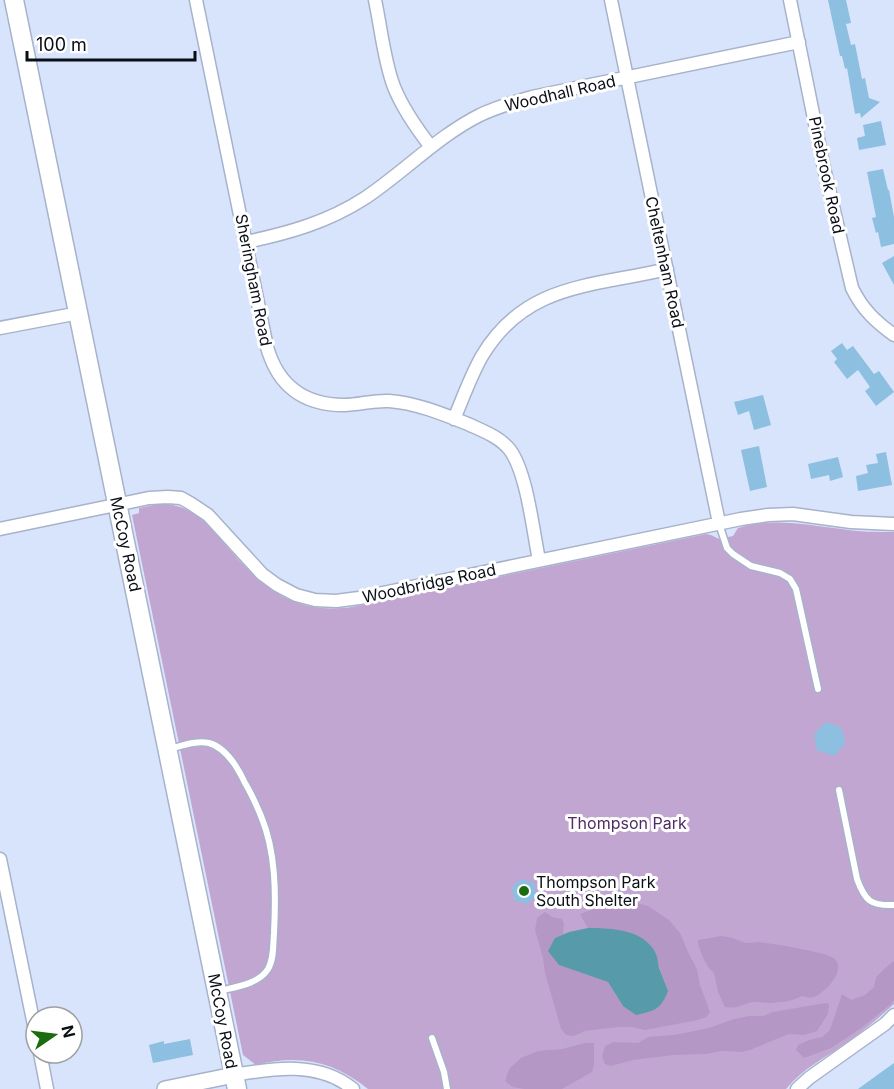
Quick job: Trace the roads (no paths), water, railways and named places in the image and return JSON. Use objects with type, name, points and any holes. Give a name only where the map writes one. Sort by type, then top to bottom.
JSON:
[{"type":"main road","name":"McCoy Road","points":[[14,0],[236,1082]]},
{"type":"street","name":"Sheringham Road","points":[[196,0],[267,347],[274,367],[286,384],[310,400],[345,405],[387,401],[409,404],[454,419],[496,438],[509,449],[518,463],[539,560]]},
{"type":"street","points":[[375,0],[394,87],[417,129],[431,147]]},
{"type":"street","name":"Cheltenham Road","points":[[611,0],[719,523]]},
{"type":"street","name":"Pinebrook Road","points":[[790,0],[824,168],[852,288],[866,312],[894,335]]},
{"type":"street","name":"Woodhall Road","points":[[246,243],[315,224],[344,210],[366,197],[465,123],[509,103],[799,42]]},
{"type":"street","points":[[454,419],[482,356],[507,323],[526,309],[560,292],[667,269]]},
{"type":"street","points":[[0,328],[79,312]]},
{"type":"street","name":"Woodbridge Road","points":[[0,529],[149,498],[168,496],[181,498],[208,515],[262,574],[277,585],[296,595],[336,602],[719,523],[768,515],[793,514],[851,522],[894,524]]},
{"type":"street","points":[[0,859],[30,1005]]},
{"type":"street","points":[[797,1089],[894,1015]]},
{"type":"street","points":[[42,1065],[47,1089]]},
{"type":"street","points":[[165,1089],[236,1082],[265,1070],[288,1068],[308,1070],[339,1080],[353,1089]]},
{"type":"lane","points":[[719,523],[727,548],[733,554],[751,566],[780,573],[790,579],[796,589],[818,689]]},
{"type":"lane","points":[[168,749],[196,742],[210,743],[225,752],[238,768],[262,817],[270,846],[275,902],[269,967],[255,980],[218,991]]},
{"type":"lane","points":[[839,790],[857,879],[862,891],[868,900],[874,903],[882,906],[894,905]]},
{"type":"lane","points":[[432,1038],[444,1072],[447,1089]]},
{"type":"water","points":[[588,928],[626,932],[644,939],[651,946],[657,956],[668,991],[660,1005],[653,1010],[636,1015],[623,1006],[608,982],[559,965],[548,951],[555,938]]},
{"type":"place","name":"Thompson Park South Shelter","points":[[524,891]]},
{"type":"park label","name":"Thompson Park","points":[[627,823]]}]
